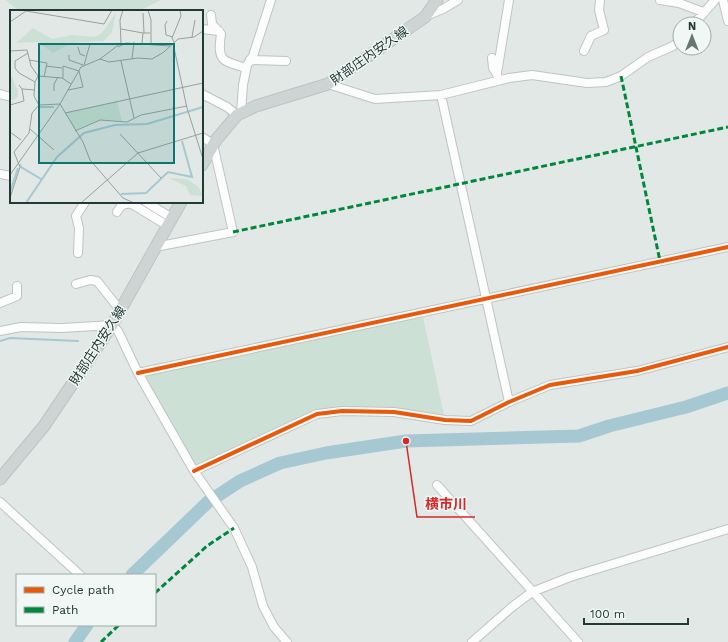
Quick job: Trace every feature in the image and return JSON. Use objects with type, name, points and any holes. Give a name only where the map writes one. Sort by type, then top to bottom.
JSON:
[{"type":"main road","name":"財部庄内安久線","points":[[203,163],[214,144],[239,114],[256,106],[328,84],[425,16],[437,0]]},
{"type":"main road","name":"財部庄内安久線","points":[[0,479],[44,426],[112,325],[180,203]]},
{"type":"street","points":[[203,95],[239,114],[246,68],[253,56],[271,0]]},
{"type":"street","points":[[425,16],[443,9],[458,0]]},
{"type":"street","points":[[498,77],[509,0]]},
{"type":"street","points":[[584,51],[591,36],[604,30],[599,10],[600,0]]},
{"type":"street","points":[[660,0],[679,4],[703,12]]},
{"type":"street","points":[[700,16],[715,0]]},
{"type":"street","points":[[723,0],[728,21]]},
{"type":"street","points":[[211,15],[210,21],[221,34],[218,50],[220,57],[224,62],[246,68]]},
{"type":"street","points":[[203,29],[219,31]]},
{"type":"street","points":[[328,84],[375,99],[441,95],[498,77],[532,75],[587,83],[606,82],[621,76],[648,57],[672,46]]},
{"type":"street","points":[[492,58],[493,68],[498,77]]},
{"type":"street","points":[[250,60],[286,61]]},
{"type":"street","points":[[0,94],[10,97]]},
{"type":"street","points":[[441,95],[509,402]]},
{"type":"street","points":[[156,247],[233,232],[214,144],[203,137]]},
{"type":"street","points":[[0,174],[10,176]]},
{"type":"street","points":[[78,253],[79,228],[76,216],[84,203]]},
{"type":"street","points":[[117,212],[121,206],[126,203],[132,204],[170,222]]},
{"type":"street","points":[[147,203],[170,222]]},
{"type":"street","points":[[138,373],[728,247]]},
{"type":"street","points":[[76,284],[90,280],[97,282],[120,310]]},
{"type":"street","points":[[0,303],[17,296],[18,286]]},
{"type":"street","points":[[0,331],[22,327],[62,328],[112,325],[118,331],[138,373],[196,474],[230,522],[243,544],[252,567],[263,606],[274,627],[287,642]]},
{"type":"street","points":[[196,474],[301,420],[323,412],[342,410],[394,412],[445,420],[471,421],[509,402],[550,385],[637,370],[728,347]]},
{"type":"street","points":[[437,485],[578,642]]},
{"type":"street","points":[[0,502],[79,574]]},
{"type":"street","points":[[472,642],[512,607],[532,592],[570,577],[728,529]]},
{"type":"green space","points":[[6,0],[161,0],[141,10],[18,10]]},
{"type":"green space","points":[[422,312],[445,420],[329,411],[194,471],[138,373]]},
{"type":"waterway","points":[[0,341],[10,338],[78,341]]},
{"type":"waterway","points":[[133,574],[208,502],[240,481],[280,463],[326,453],[406,441],[579,436],[609,426],[686,407],[728,393]]},
{"type":"waterway","points":[[75,642],[86,626]]},
{"type":"marked path","points":[[621,76],[660,261]]},
{"type":"marked path","points":[[233,232],[728,127]]},
{"type":"marked path","points":[[156,592],[207,546],[234,528]]},
{"type":"marked path","points":[[101,642],[118,626]]},
{"type":"cycle path","points":[[138,373],[728,247]]},
{"type":"cycle path","points":[[194,471],[317,414],[342,411],[394,412],[445,420],[471,421],[509,402],[550,385],[637,371],[728,347]]},
{"type":"place","name":"横市川","points":[[406,441]]}]
